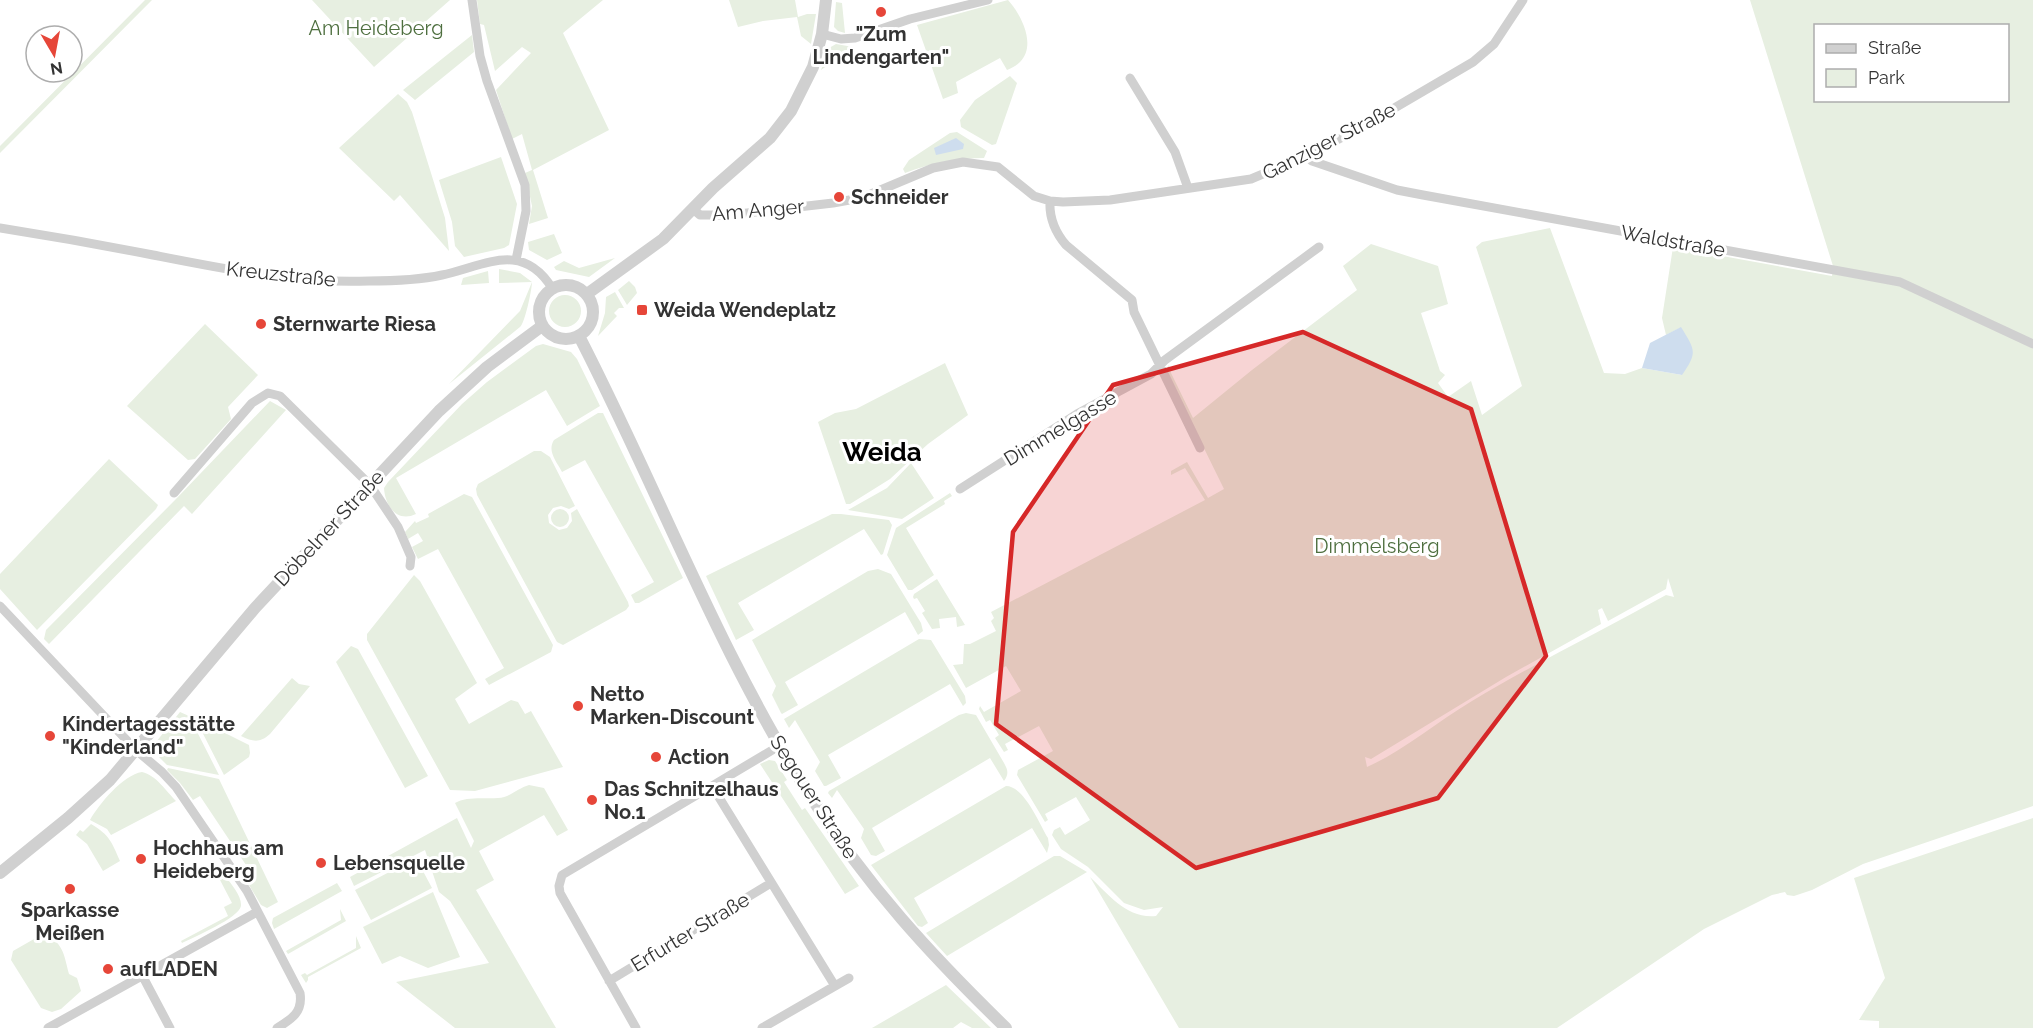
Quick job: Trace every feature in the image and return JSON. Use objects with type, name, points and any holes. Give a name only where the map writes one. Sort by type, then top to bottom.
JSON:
[{"type":"street","points":[[472,0],[480,56],[497,112],[525,184],[526,211],[516,260],[530,264],[552,288]]},
{"type":"street","points":[[587,294],[674,229],[713,188],[771,138],[781,126],[801,94],[813,67],[822,34],[826,0]]},
{"type":"street","points":[[822,34],[841,39],[855,38],[910,20],[988,0]]},
{"type":"street","name":"Ganziger Straße","points":[[998,167],[1034,196],[1050,201],[1110,200],[1251,179],[1306,156],[1362,127],[1486,53],[1501,35],[1523,0]]},
{"type":"street","points":[[1130,78],[1174,152],[1188,188]]},
{"type":"street","name":"Waldstraße","points":[[1306,156],[1312,161],[1397,190],[1900,282],[2033,344]]},
{"type":"street","name":"Am Anger","points":[[693,209],[700,215],[730,215],[833,203],[871,194],[933,168],[963,162],[998,167]]},
{"type":"street","points":[[1050,201],[1049,213],[1058,235],[1066,245],[1132,300],[1134,312],[1200,448]]},
{"type":"street","name":"Kreuzstraße","points":[[0,228],[72,239],[215,267],[320,280],[369,282],[421,278],[442,275],[491,260],[516,260]]},
{"type":"street","name":"Dimmelgasse","points":[[960,489],[1068,419],[1160,368],[1166,360],[1318,247]]},
{"type":"street","points":[[565,284],[576,286],[587,294],[592,304],[591,324],[579,336],[569,339],[560,339],[550,335],[542,326],[538,310],[545,294],[552,288],[565,284]]},
{"type":"street","name":"Döbelner Straße","points":[[0,873],[94,796],[136,750],[255,608],[370,484],[458,393],[542,326]]},
{"type":"street","name":"Segouer Straße","points":[[579,336],[697,587],[779,746],[811,798],[882,897],[916,937],[1006,1028]]},
{"type":"street","points":[[174,493],[252,403],[268,393],[280,396],[370,484],[407,544],[411,557],[410,566]]},
{"type":"street","points":[[0,606],[136,750],[162,772],[189,805],[237,875],[301,997],[302,1001],[296,1015],[277,1028]]},
{"type":"street","name":"Erfurter Straße","points":[[636,1028],[560,893],[562,875],[779,746]]},
{"type":"street","name":"Erfurter Straße","points":[[712,786],[835,986]]},
{"type":"street","name":"Erfurter Straße","points":[[609,981],[771,883]]},
{"type":"street","points":[[48,1028],[142,975],[259,915]]},
{"type":"street","points":[[142,975],[170,1028]]},
{"type":"street","points":[[762,1028],[849,978]]},
{"type":"highlighted area","points":[[1303,332],[1471,409],[1546,656],[1438,798],[1196,868],[996,724],[1013,532],[1113,385]]},
{"type":"green space","points":[[145,0],[152,0],[84,68],[84,61]]},
{"type":"green space","name":"Am Heideberg","points":[[312,0],[450,0],[374,67]]},
{"type":"green space","points":[[477,0],[603,0],[563,33],[609,130],[533,170],[548,218],[529,224],[532,206],[525,173],[532,170],[522,134],[512,139],[496,90],[531,53],[522,47],[495,71],[484,25],[480,24]]},
{"type":"green space","points":[[729,0],[795,0],[798,17],[816,14],[811,44],[801,36],[797,17],[738,27]]},
{"type":"green space","points":[[1008,0],[1018,13],[1025,30],[1027,47],[1025,55],[1014,67],[1007,70],[1000,58],[956,82],[958,93],[943,99],[917,25]]},
{"type":"green space","name":"Dimmelsberg","points":[[1750,0],[2033,0],[2033,806],[1863,864],[1812,890],[1794,896],[1787,895],[1785,892],[1772,895],[1704,929],[1557,1028],[1179,1028],[1090,877],[1119,904],[1136,914],[1156,916],[1163,907],[1144,910],[1124,903],[1088,867],[1061,849],[1052,835],[1054,830],[1060,827],[1065,835],[1090,820],[1076,797],[1045,814],[1048,820],[1045,822],[1017,775],[1018,770],[1053,751],[1039,726],[1005,744],[1008,750],[1004,752],[995,738],[999,735],[990,720],[986,722],[979,709],[980,706],[984,712],[1021,691],[1006,666],[966,688],[953,665],[963,664],[964,644],[970,644],[996,631],[991,621],[994,618],[991,612],[1205,500],[1185,468],[1171,475],[1171,471],[1187,462],[1208,498],[1224,489],[1169,377],[1167,368],[1169,365],[1193,418],[1357,290],[1343,266],[1371,244],[1438,266],[1448,304],[1421,313],[1440,371],[1445,375],[1438,383],[1448,397],[1471,381],[1482,415],[1522,386],[1476,247],[1482,242],[1550,228],[1604,373],[1625,374],[1642,368],[1682,375],[1680,328],[1666,335],[1662,318],[1673,247],[1832,276],[1833,266]],"holes":[[[1668,578],[1674,597],[1666,595],[1520,673],[1459,709],[1394,753],[1367,767],[1365,757],[1371,759],[1506,677],[1601,624],[1598,610],[1602,608],[1608,621],[1666,589]]]},
{"type":"green space","points":[[836,2],[842,3],[845,33],[834,27]]},
{"type":"green space","points":[[472,35],[474,52],[415,100],[403,90]]},
{"type":"green space","points":[[836,44],[853,47],[821,70],[829,48]]},
{"type":"green space","points":[[1010,76],[1017,83],[996,144],[992,145],[961,127],[960,120],[975,100]]},
{"type":"green space","points":[[62,84],[69,84],[0,153],[0,146]]},
{"type":"green space","points":[[398,94],[407,102],[412,112],[445,218],[449,251],[400,195],[394,201],[339,148]]},
{"type":"green space","points":[[957,132],[987,151],[984,158],[944,162],[905,173],[903,169],[909,160],[950,133]]},
{"type":"green space","points":[[501,157],[517,204],[509,245],[464,257],[455,246],[452,222],[439,180]]},
{"type":"green space","points":[[554,234],[562,253],[547,260],[529,250],[528,242]]},
{"type":"green space","points":[[615,258],[589,277],[556,270],[554,267],[564,261],[579,268]]},
{"type":"green space","points":[[499,269],[520,273],[532,282],[499,283]]},
{"type":"green space","points":[[488,271],[489,283],[461,285],[463,278]]},
{"type":"green space","points":[[629,281],[637,293],[627,305],[618,290]]},
{"type":"green space","points":[[532,282],[526,313],[520,327],[449,384],[520,311]]},
{"type":"green space","points":[[615,292],[624,308],[619,308],[614,313],[617,316],[598,336],[605,313],[606,297]]},
{"type":"green space","points":[[565,295],[576,300],[581,311],[576,322],[565,327],[554,322],[549,311],[554,300]]},
{"type":"green space","points":[[205,324],[258,375],[228,407],[231,419],[195,459],[188,460],[127,406]]},
{"type":"green space","points":[[543,344],[571,352],[577,359],[600,406],[567,426],[546,390],[396,478],[416,514],[403,516],[393,511],[385,495],[384,488],[388,482],[462,404],[487,382],[536,346]]},
{"type":"green space","points":[[945,363],[968,415],[928,444],[890,479],[850,504],[846,504],[818,422],[835,413],[856,409]]},
{"type":"green space","points":[[270,401],[286,410],[192,514],[184,506],[49,644],[44,639],[46,630]]},
{"type":"green space","points":[[598,413],[603,413],[683,578],[639,603],[635,603],[631,595],[654,582],[585,460],[562,472],[551,448],[554,440]]},
{"type":"green space","points":[[534,451],[541,451],[550,457],[575,506],[569,509],[561,506],[553,508],[548,515],[549,523],[559,530],[567,528],[572,521],[571,513],[577,509],[629,606],[626,610],[563,645],[557,642],[477,495],[476,489],[478,484]]},
{"type":"green space","points":[[109,459],[158,505],[37,630],[0,589],[0,574]]},
{"type":"green space","points":[[911,463],[934,498],[902,519],[848,510],[887,488]]},
{"type":"green space","points":[[950,493],[952,496],[944,501],[945,504],[906,528],[934,575],[912,590],[908,590],[887,555],[896,528]]},
{"type":"green space","points":[[464,494],[472,497],[553,645],[551,652],[489,685],[485,679],[504,668],[438,549],[418,559],[412,547],[423,541],[418,533],[408,539],[405,532],[415,521],[416,523],[429,517],[428,514]]},
{"type":"green space","points":[[560,509],[566,512],[569,518],[566,524],[560,527],[554,524],[551,518],[554,512]]},
{"type":"green space","points":[[832,514],[889,520],[892,525],[883,554],[881,555],[864,529],[738,603],[754,630],[736,640],[706,576]]},
{"type":"green space","points":[[878,569],[891,574],[921,623],[923,631],[918,635],[905,612],[785,682],[798,705],[782,714],[772,695],[776,686],[752,640],[868,571]]},
{"type":"green space","points":[[414,575],[420,581],[477,683],[455,699],[469,724],[511,700],[518,702],[525,714],[531,711],[563,767],[475,791],[450,790],[367,640],[367,634]]},
{"type":"green space","points":[[937,579],[965,625],[957,627],[956,617],[939,619],[940,628],[932,629],[922,613],[925,611],[917,598],[914,599],[914,594]]},
{"type":"green space","points":[[919,639],[931,640],[965,696],[966,703],[963,706],[950,684],[828,755],[841,778],[824,786],[815,771],[820,762],[795,720],[789,728],[784,719]]},
{"type":"green space","points":[[351,646],[358,649],[428,776],[405,788],[336,662]]},
{"type":"green space","points":[[292,678],[299,684],[310,686],[270,734],[256,741],[241,736]]},
{"type":"green space","points":[[180,712],[189,716],[219,775],[167,765],[156,754],[156,742]]},
{"type":"green space","points":[[966,713],[976,715],[1004,763],[1007,776],[1004,781],[990,758],[872,828],[885,851],[876,856],[871,855],[861,838],[864,829],[837,790],[832,798],[829,791]]},
{"type":"green space","points":[[195,718],[249,745],[249,757],[224,775]]},
{"type":"green space","points":[[769,760],[775,761],[787,780],[784,782],[802,810],[805,808],[859,886],[845,894],[760,764]]},
{"type":"green space","points":[[168,768],[219,779],[278,902],[267,908],[261,905],[249,885],[256,880],[200,796],[193,800],[167,770]]},
{"type":"green space","points":[[142,772],[156,780],[176,801],[111,835],[107,829],[90,820],[99,806],[120,784]]},
{"type":"green space","points":[[529,785],[544,788],[568,830],[557,836],[544,815],[479,851],[494,880],[476,890],[556,1028],[455,1028],[396,982],[489,963],[450,901],[439,892],[425,850],[354,886],[350,877],[457,818],[471,848],[474,841],[455,803],[470,799],[502,798]]},
{"type":"green space","points":[[1006,786],[1019,792],[1030,806],[1048,838],[1047,853],[1032,828],[914,898],[928,923],[922,927],[918,926],[871,865]]},
{"type":"green space","points":[[2033,818],[2033,1028],[1879,1028],[1879,1021],[1859,1020],[1885,978],[1854,878]]},
{"type":"green space","points":[[91,824],[110,840],[120,861],[103,871],[87,844],[76,835]]},
{"type":"green space","points":[[1054,856],[1060,856],[1087,872],[947,956],[926,933]]},
{"type":"green space","points":[[416,858],[432,888],[371,920],[355,890]]},
{"type":"green space","points":[[226,877],[240,898],[241,906],[238,911],[215,927],[182,943],[181,941],[228,916],[224,907],[232,903],[220,880]]},
{"type":"green space","points":[[337,883],[342,891],[274,929],[273,918]]},
{"type":"green space","points":[[433,892],[460,957],[428,968],[400,956],[382,964],[363,927]]},
{"type":"green space","points":[[340,909],[346,921],[288,954],[286,951],[341,920]]},
{"type":"green space","points":[[41,935],[58,944],[64,954],[69,974],[77,978],[81,991],[61,1009],[52,1012],[41,1008],[11,960],[13,951]]},
{"type":"green space","points":[[356,936],[361,948],[308,977],[306,983],[301,975],[305,973],[307,975],[356,948]]},
{"type":"green space","points":[[946,985],[991,1028],[972,1028],[961,1022],[953,1028],[872,1028]]},
{"type":"water","points":[[956,138],[964,144],[963,149],[936,155],[934,148]]},
{"type":"water","points":[[1681,327],[1693,351],[1691,361],[1682,375],[1642,368],[1650,343]]},
{"type":"place","name":"\"Zum Lindengarten\"","points":[[881,12]]},
{"type":"place","name":"Schneider","points":[[839,197]]},
{"type":"place","name":"Weida Wendeplatz","points":[[642,310]]},
{"type":"place","name":"Sternwarte Riesa","points":[[261,324]]},
{"type":"place","name":"Netto Marken-Discount","points":[[578,706]]},
{"type":"place","name":"Kindertagesstätte \"Kinderland\"","points":[[50,736]]},
{"type":"place","name":"Action","points":[[656,757]]},
{"type":"place","name":"Das Schnitzelhaus No.1","points":[[592,800]]},
{"type":"place","name":"Hochhaus am Heideberg","points":[[141,859]]},
{"type":"place","name":"Lebensquelle","points":[[321,863]]},
{"type":"place","name":"Sparkasse Meißen","points":[[70,889]]},
{"type":"place","name":"aufLADEN","points":[[108,969]]},
{"type":"district","name":"Weida","points":[[882,452]]}]
